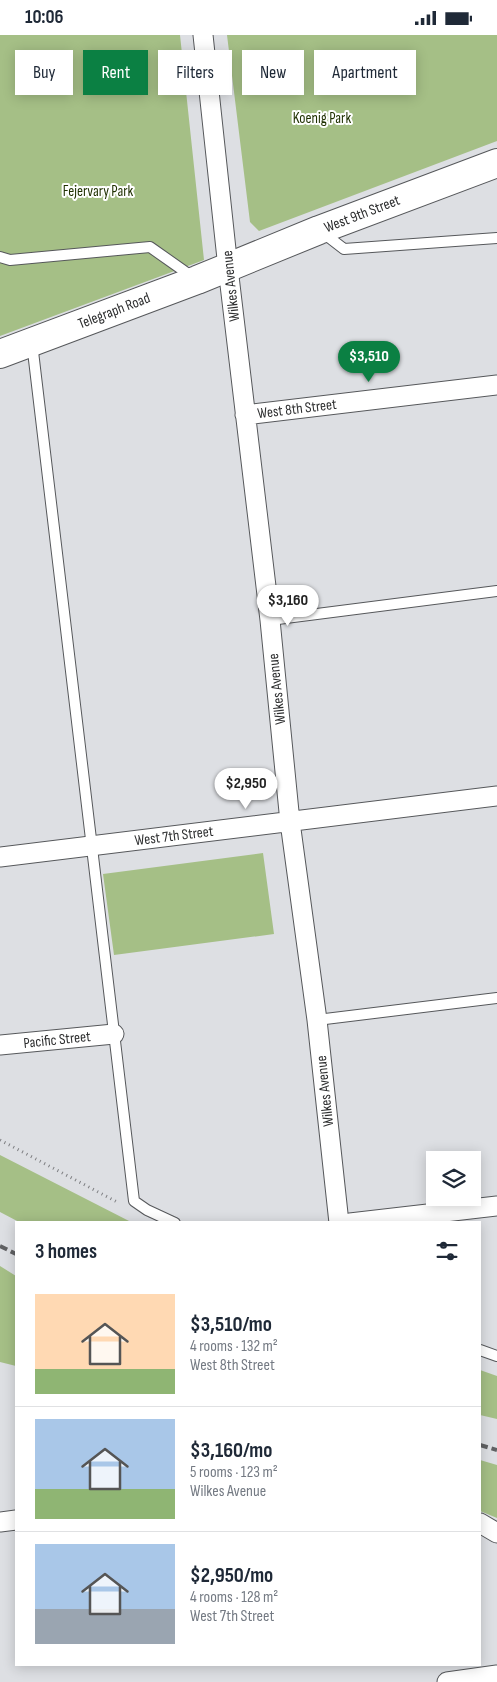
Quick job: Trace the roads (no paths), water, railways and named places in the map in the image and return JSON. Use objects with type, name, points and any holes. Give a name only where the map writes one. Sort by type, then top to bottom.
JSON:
[{"type":"street","name":"Wilkes Avenue","points":[[203,35],[228,268],[270,620],[290,821],[317,1020],[339,1221]]},
{"type":"street","name":"West 9th Street","points":[[228,268],[319,230],[497,163]]},
{"type":"street","name":"Telegraph Road","points":[[0,354],[228,268]]},
{"type":"street","name":"West 8th Street","points":[[245,415],[497,385]]},
{"type":"street","name":"West 7th Street","points":[[0,857],[497,797]]},
{"type":"street","name":"Pacific Street","points":[[0,1045],[114,1034]]},
{"type":"street","points":[[367,1221],[497,1206]]},
{"type":"street","points":[[0,1522],[15,1520]]},
{"type":"street","points":[[481,1524],[497,1533]]},
{"type":"street","points":[[447,1682],[497,1675]]},
{"type":"lane","points":[[319,230],[344,249],[497,238]]},
{"type":"lane","points":[[0,257],[10,259],[150,247],[197,280]]},
{"type":"lane","points":[[32,342],[134,1201],[171,1221]]},
{"type":"lane","points":[[270,620],[497,591]]},
{"type":"lane","points":[[317,1020],[497,998]]},
{"type":"lane","points":[[481,1350],[497,1356]]},
{"type":"railway","points":[[0,1246],[15,1254]]},
{"type":"railway","points":[[481,1445],[497,1450]]},
{"type":"park label","name":"Koenig Park","points":[[322,118]]},
{"type":"park label","name":"Fejervary Park","points":[[98,191]]}]
